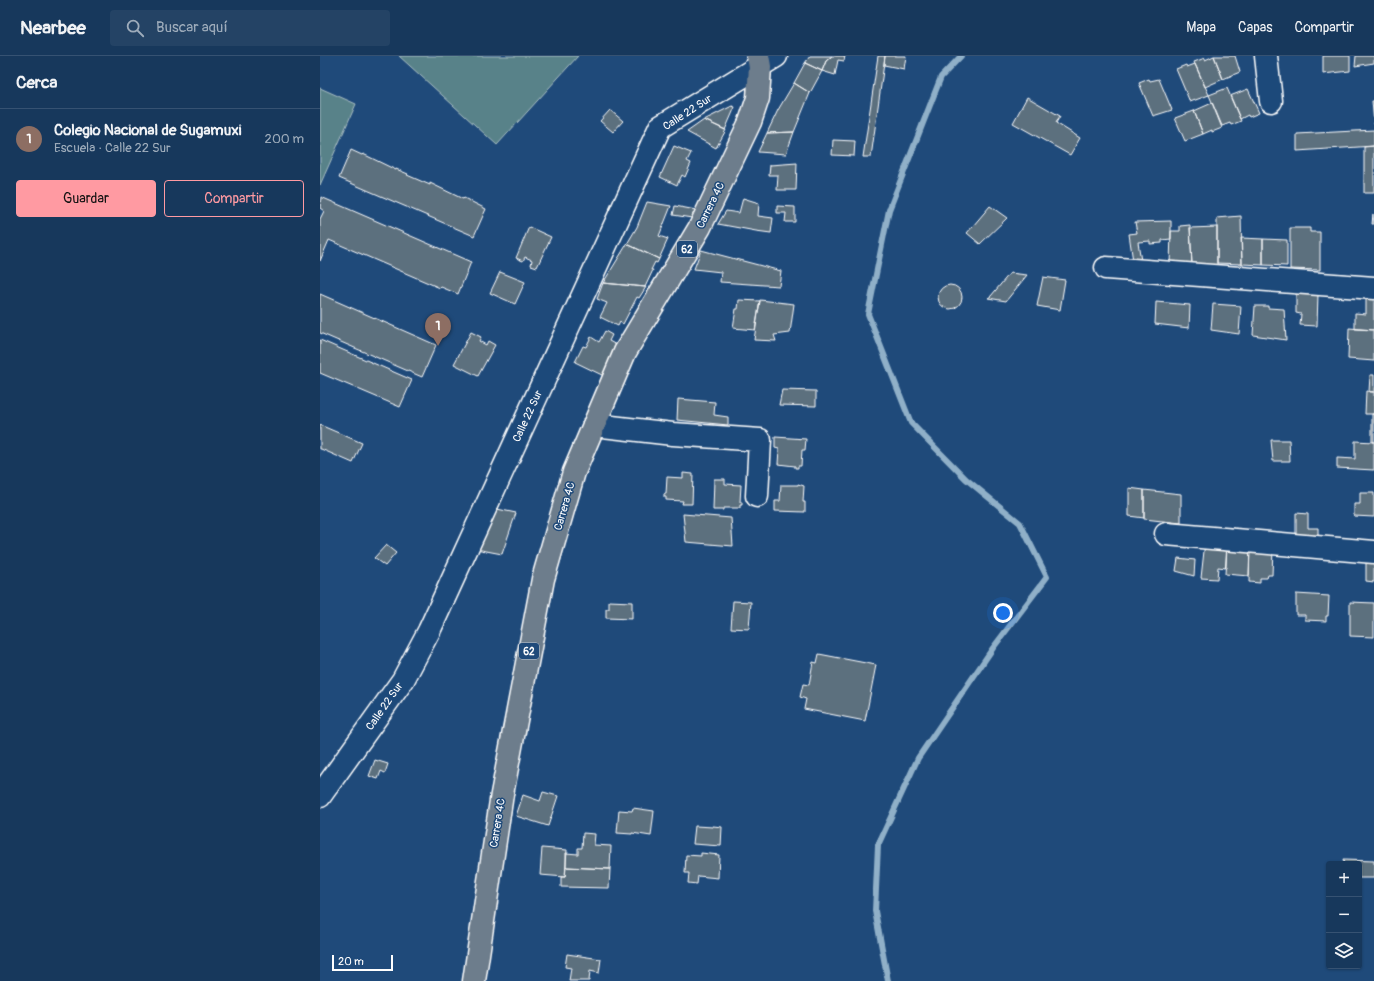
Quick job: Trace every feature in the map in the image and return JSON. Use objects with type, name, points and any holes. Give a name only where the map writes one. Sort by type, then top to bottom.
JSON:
[{"type":"main road","name":"Carrera 4C","points":[[474,981],[502,794],[543,579],[574,472],[625,352],[700,227],[750,122],[758,98],[765,60]]},
{"type":"street","points":[[1266,56],[1271,101]]},
{"type":"street","name":"Calle 22 Sur","points":[[320,796],[403,680],[428,631],[660,127],[765,60]]},
{"type":"street","points":[[1106,268],[1374,288]]},
{"type":"street","points":[[594,425],[673,434],[760,440],[757,496]]},
{"type":"street","points":[[1166,534],[1374,552]]},
{"type":"green space","points":[[399,56],[578,56],[497,145]]},
{"type":"green space","points":[[320,88],[356,104],[320,185]]},
{"type":"building","points":[[810,56],[832,56],[826,61],[822,71],[805,63]]},
{"type":"building","points":[[832,56],[845,56],[844,61],[838,60],[835,75],[822,71],[826,61]]},
{"type":"building","points":[[878,56],[885,56],[871,157],[863,157]]},
{"type":"building","points":[[885,56],[906,56],[904,69],[884,65]]},
{"type":"building","points":[[1214,56],[1223,79],[1205,87],[1194,62],[1205,58],[1205,60]]},
{"type":"building","points":[[1214,56],[1235,56],[1240,72],[1223,79]]},
{"type":"building","points":[[1323,56],[1350,56],[1350,71],[1323,74]]},
{"type":"building","points":[[1356,56],[1374,56],[1374,63],[1355,66]]},
{"type":"building","points":[[805,63],[822,71],[810,93],[794,83]]},
{"type":"building","points":[[1195,64],[1209,95],[1190,102],[1176,69],[1186,65],[1187,67]]},
{"type":"building","points":[[1149,79],[1150,81],[1159,79],[1172,110],[1153,116],[1139,83]]},
{"type":"building","points":[[794,83],[810,93],[794,132],[767,133],[778,110]]},
{"type":"building","points":[[1227,88],[1241,121],[1231,125],[1230,123],[1222,126],[1209,95]]},
{"type":"building","points":[[1248,89],[1259,113],[1249,117],[1248,115],[1240,119],[1230,96]]},
{"type":"building","points":[[1027,97],[1060,116],[1056,123],[1080,138],[1070,155],[1013,123]]},
{"type":"building","points":[[1372,101],[1374,101],[1374,124]]},
{"type":"building","points":[[1212,103],[1222,128],[1203,134],[1194,111]]},
{"type":"building","points":[[732,106],[735,107],[725,130],[704,120]]},
{"type":"building","points":[[610,110],[623,121],[613,132],[600,121]]},
{"type":"building","points":[[1194,111],[1203,134],[1185,141],[1175,118]]},
{"type":"building","points":[[704,120],[726,130],[716,148],[687,132]]},
{"type":"building","points":[[1374,130],[1374,146],[1297,151],[1297,134]]},
{"type":"building","points":[[794,132],[786,154],[758,152],[767,133]]},
{"type":"building","points":[[833,140],[855,141],[854,156],[832,155]]},
{"type":"building","points":[[674,146],[691,153],[687,161],[691,163],[685,177],[682,175],[677,185],[660,177]]},
{"type":"building","points":[[1374,146],[1374,193],[1364,193],[1364,147]]},
{"type":"building","points":[[351,150],[362,155],[363,154],[430,185],[430,183],[486,209],[474,236],[339,178]]},
{"type":"building","points":[[797,163],[796,190],[777,190],[778,175],[769,175],[770,165]]},
{"type":"building","points":[[321,197],[471,262],[458,294],[441,287],[440,288],[329,240],[320,261],[320,219],[324,211],[320,208]]},
{"type":"building","points":[[743,198],[759,203],[758,216],[773,218],[771,233],[718,224],[726,211],[739,213]]},
{"type":"building","points":[[647,202],[671,206],[659,236],[668,239],[659,259],[627,244],[637,227]]},
{"type":"building","points":[[675,206],[696,210],[692,218],[673,215]]},
{"type":"building","points":[[777,206],[795,207],[795,222],[785,222],[786,213],[777,213]]},
{"type":"building","points":[[990,206],[1007,218],[980,244],[967,233]]},
{"type":"building","points":[[1241,216],[1242,264],[1217,263],[1217,218]]},
{"type":"building","points":[[1171,221],[1171,239],[1162,240],[1162,243],[1150,244],[1150,241],[1138,242],[1141,261],[1133,261],[1129,234],[1137,233],[1135,222]]},
{"type":"building","points":[[1190,225],[1192,265],[1170,265],[1171,231],[1180,231],[1180,226]]},
{"type":"building","points":[[529,227],[551,237],[537,267],[531,265],[532,260],[525,257],[523,261],[516,258]]},
{"type":"building","points":[[1217,227],[1217,265],[1192,265],[1190,228]]},
{"type":"building","points":[[1290,228],[1310,228],[1310,232],[1320,232],[1320,270],[1290,269]]},
{"type":"building","points":[[1241,238],[1263,239],[1263,265],[1242,264]]},
{"type":"building","points":[[1263,239],[1287,240],[1287,266],[1263,265]]},
{"type":"building","points":[[627,244],[659,259],[657,263],[655,262],[651,270],[653,270],[645,287],[603,283]]},
{"type":"building","points":[[701,250],[781,271],[779,286],[720,282],[721,272],[694,269]]},
{"type":"building","points":[[500,272],[525,282],[515,304],[490,293]]},
{"type":"building","points":[[1010,273],[1027,275],[1006,301],[988,298],[991,296]]},
{"type":"building","points":[[1043,277],[1065,280],[1060,310],[1037,306]]},
{"type":"building","points":[[603,283],[646,287],[639,298],[637,297],[623,324],[620,322],[618,326],[600,317],[607,303],[597,299]]},
{"type":"building","points":[[950,285],[959,288],[962,297],[959,306],[950,309],[941,306],[938,297],[941,288]]},
{"type":"building","points":[[1296,292],[1318,294],[1317,326],[1300,325],[1301,314],[1296,313]]},
{"type":"building","points":[[320,294],[436,345],[422,377],[320,333]]},
{"type":"building","points":[[1366,298],[1374,298],[1374,330],[1355,329],[1355,313],[1366,314]]},
{"type":"building","points":[[739,300],[760,301],[755,330],[733,328]]},
{"type":"building","points":[[760,300],[794,304],[790,333],[774,335],[776,341],[754,340]]},
{"type":"building","points":[[1156,302],[1190,305],[1189,328],[1155,324]]},
{"type":"building","points":[[1213,304],[1241,306],[1239,334],[1211,330]]},
{"type":"building","points":[[1255,306],[1268,306],[1268,308],[1284,309],[1286,340],[1253,335]]},
{"type":"building","points":[[1349,328],[1374,330],[1374,361],[1348,359]]},
{"type":"building","points":[[605,331],[612,335],[609,341],[620,347],[604,376],[575,362],[583,346],[586,347],[591,337],[599,342]]},
{"type":"building","points":[[471,332],[481,337],[479,341],[486,345],[488,341],[495,345],[478,376],[454,364]]},
{"type":"building","points":[[320,340],[412,380],[400,407],[320,373]]},
{"type":"building","points":[[1370,375],[1374,375],[1374,392],[1369,392]]},
{"type":"building","points":[[782,390],[816,391],[816,406],[779,405]]},
{"type":"building","points":[[1366,391],[1374,392],[1374,414],[1365,414]]},
{"type":"building","points":[[678,399],[715,402],[714,415],[728,417],[728,425],[677,420]]},
{"type":"building","points":[[1372,414],[1374,414],[1374,442],[1372,442]]},
{"type":"building","points":[[320,425],[362,443],[353,463],[320,449]]},
{"type":"building","points":[[775,437],[806,439],[805,450],[802,450],[801,466],[795,468],[795,466],[778,464],[779,449],[775,448]]},
{"type":"building","points":[[1271,440],[1289,440],[1290,461],[1273,461]]},
{"type":"building","points":[[1355,441],[1374,442],[1374,470],[1337,468],[1337,458],[1355,459]]},
{"type":"building","points":[[683,473],[693,474],[692,504],[682,504],[683,501],[666,500],[666,497],[664,497],[664,494],[666,494],[667,477],[683,478]]},
{"type":"building","points":[[714,479],[725,479],[725,484],[741,485],[740,502],[742,502],[742,505],[740,505],[740,508],[723,508],[723,510],[713,510]]},
{"type":"building","points":[[798,484],[804,486],[803,502],[805,502],[805,512],[775,511],[775,501],[780,501],[781,485]]},
{"type":"building","points":[[1129,488],[1144,490],[1144,518],[1129,516]]},
{"type":"building","points":[[1144,490],[1181,494],[1181,523],[1144,519]]},
{"type":"building","points":[[1360,493],[1374,493],[1374,517],[1354,516],[1354,504],[1360,504]]},
{"type":"building","points":[[497,509],[516,513],[502,554],[476,549]]},
{"type":"building","points":[[1296,513],[1308,514],[1308,528],[1318,528],[1318,537],[1296,536]]},
{"type":"building","points":[[683,514],[731,518],[733,546],[686,542]]},
{"type":"building","points":[[1205,542],[1227,544],[1226,568],[1218,567],[1217,579],[1201,578]]},
{"type":"building","points":[[1227,544],[1250,546],[1249,576],[1225,574]]},
{"type":"building","points":[[386,545],[396,553],[385,566],[374,558]]},
{"type":"building","points":[[1250,546],[1273,548],[1272,575],[1268,575],[1267,578],[1260,578],[1260,583],[1249,582]]},
{"type":"building","points":[[1366,557],[1374,558],[1374,582],[1366,581]]},
{"type":"building","points":[[1178,558],[1195,560],[1194,576],[1176,571]]},
{"type":"building","points":[[1296,594],[1329,596],[1328,616],[1326,616],[1326,621],[1305,620],[1305,615],[1296,615]]},
{"type":"building","points":[[609,601],[632,602],[632,619],[606,618],[606,609],[609,609]]},
{"type":"building","points":[[733,601],[751,602],[749,629],[731,628]]},
{"type":"building","points":[[1350,602],[1374,603],[1374,637],[1350,636]]},
{"type":"building","points":[[819,654],[876,665],[865,721],[804,709],[806,699],[800,697],[803,684],[809,685],[813,662],[817,663]]},
{"type":"building","points":[[375,760],[388,764],[385,773],[381,771],[378,779],[369,776]]},
{"type":"building","points":[[543,792],[558,796],[548,826],[516,816],[523,795],[540,801]]},
{"type":"building","points":[[633,808],[654,811],[651,836],[632,833],[617,833],[619,810],[632,811]]},
{"type":"building","points":[[695,826],[722,827],[721,846],[693,844]]},
{"type":"building","points":[[583,833],[595,834],[594,845],[611,846],[610,869],[566,867],[566,853],[578,854],[578,848],[582,848]]},
{"type":"building","points":[[542,848],[567,850],[565,877],[540,875]]},
{"type":"building","points":[[701,853],[719,855],[718,878],[698,876],[697,884],[688,883],[689,873],[685,873],[686,855],[701,856]]},
{"type":"building","points":[[1343,860],[1374,861],[1374,878],[1362,878],[1362,861]]},
{"type":"building","points":[[566,867],[610,869],[609,888],[561,887],[561,877],[565,877]]},
{"type":"building","points":[[567,954],[601,959],[599,973],[590,971],[589,981],[569,981],[571,968],[565,967]]},
{"type":"waterway","points":[[888,981],[875,911],[878,845],[918,758],[993,648],[1047,577],[1020,523],[966,479],[911,423],[868,314],[889,210],[941,77],[961,56]]},
{"type":"place","name":"Colegio Nacional de Sugamuxi","points":[[438,346]]}]
